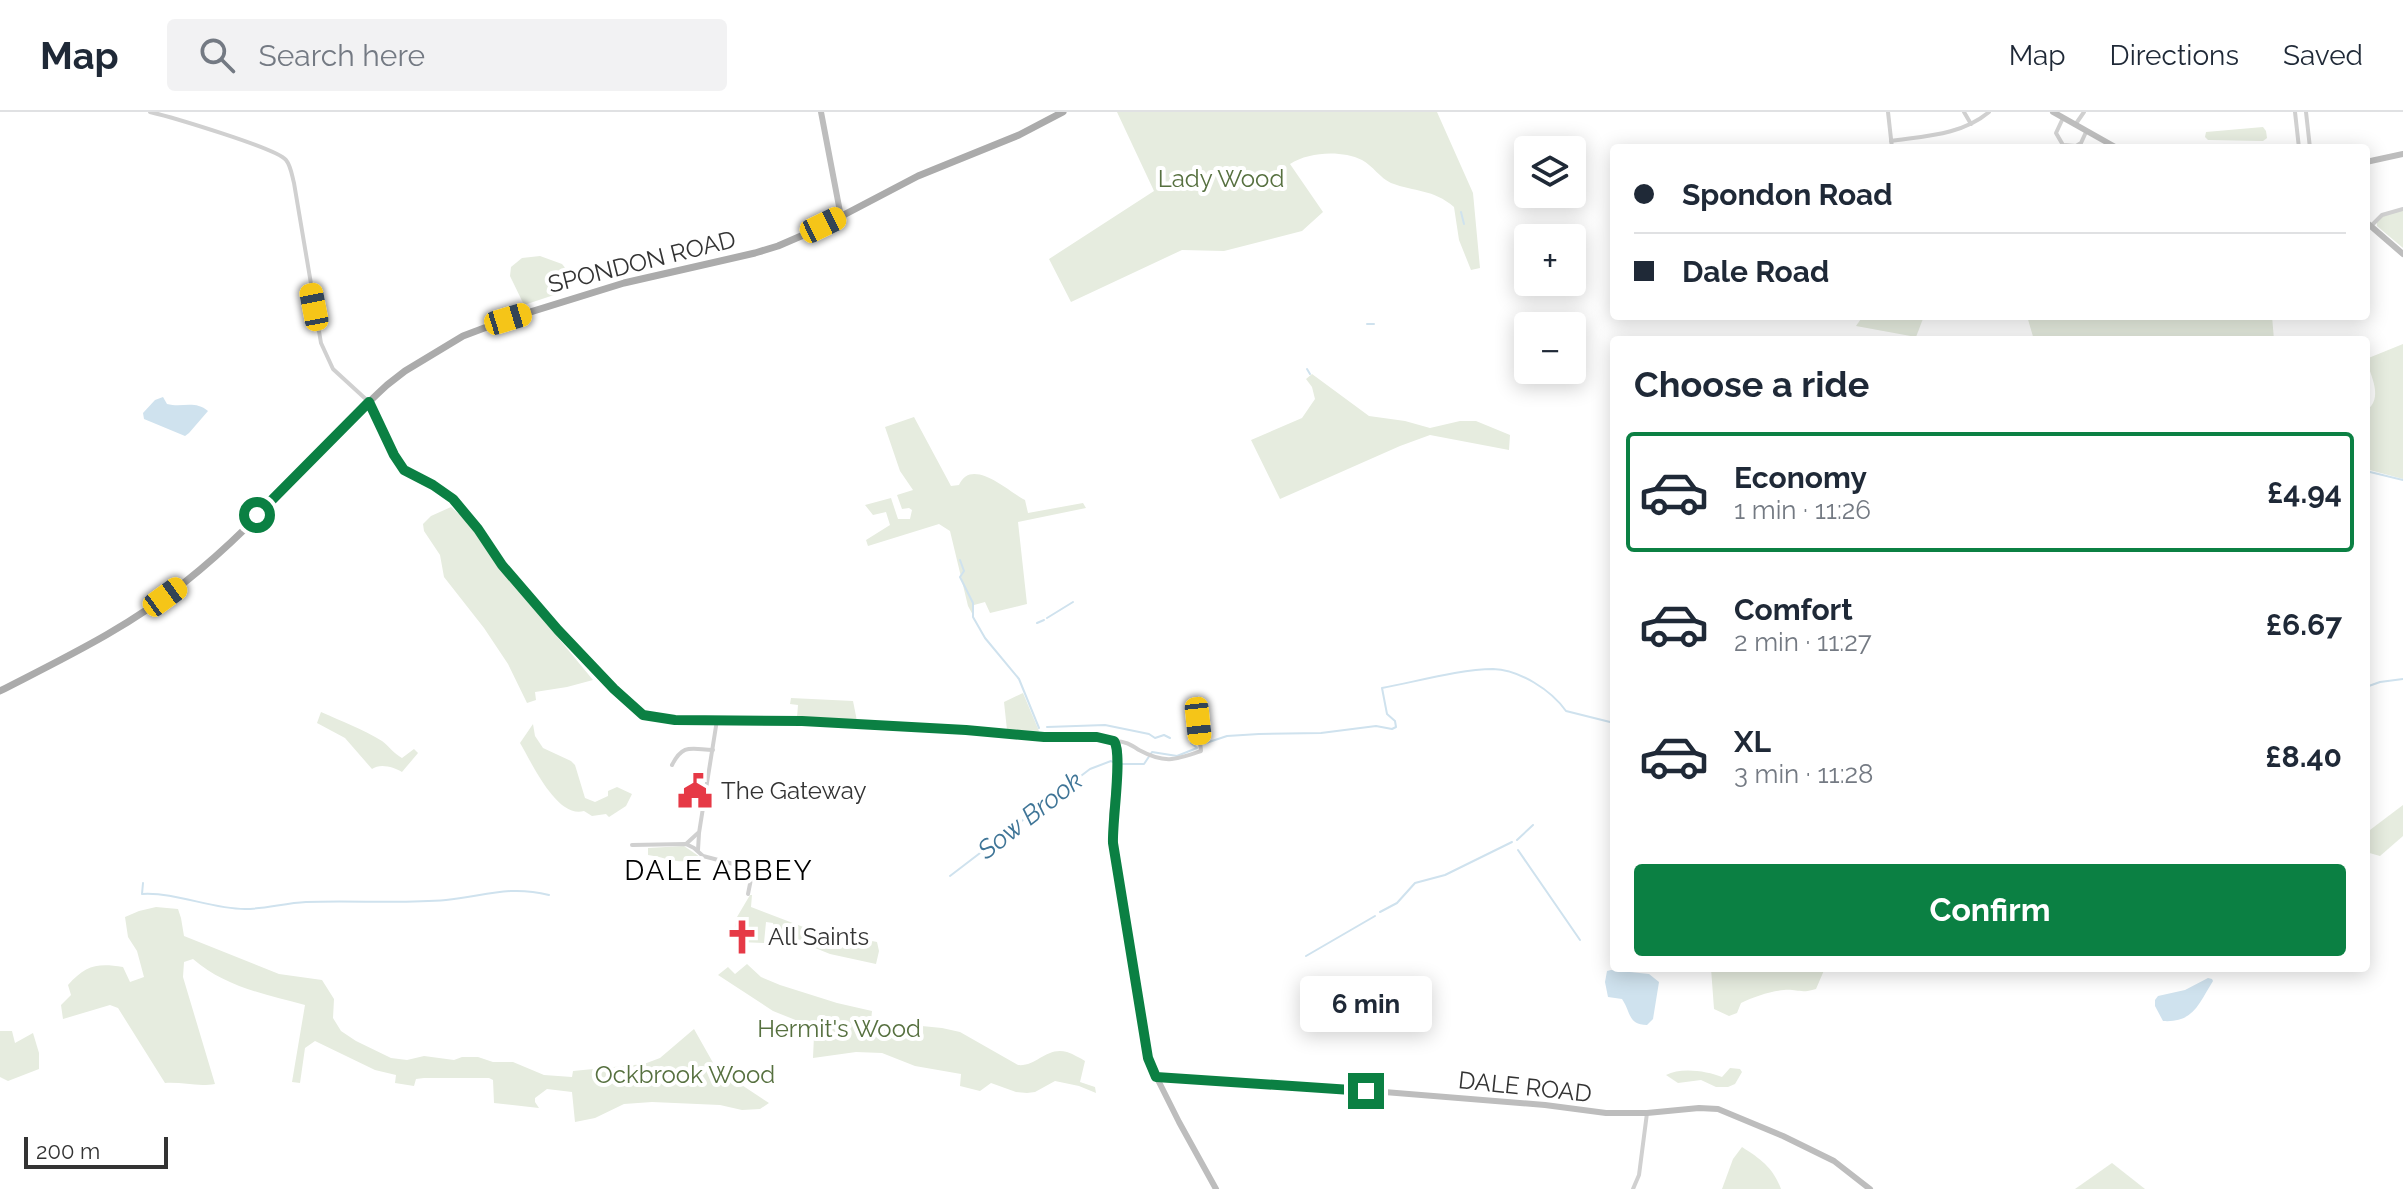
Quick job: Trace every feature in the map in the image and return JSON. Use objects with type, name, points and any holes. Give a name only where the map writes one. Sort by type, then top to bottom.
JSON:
[{"type":"main road","name":"SPONDON ROAD","points":[[0,691],[125,624],[187,581],[369,402],[405,371],[463,336],[624,283],[759,252],[797,238],[918,176],[1019,135],[1063,112]]},
{"type":"street","points":[[150,112],[251,144],[281,155],[287,161],[294,183],[321,343],[333,369],[369,402],[404,470],[453,499],[502,565],[558,630],[635,710],[652,717],[802,721],[956,729],[1037,737],[1097,737],[1124,742],[1157,758],[1169,760],[1201,751],[1199,717]]},
{"type":"street","points":[[821,112],[841,217]]},
{"type":"street","points":[[1888,112],[1891,144]]},
{"type":"street","points":[[1964,112],[1971,124]]},
{"type":"street","points":[[1891,141],[1946,133],[1971,124],[1989,112]]},
{"type":"street","points":[[2053,112],[2109,144]]},
{"type":"street","points":[[2075,125],[2084,112]]},
{"type":"street","points":[[2295,112],[2299,144]]},
{"type":"street","points":[[2306,112],[2310,144]]},
{"type":"street","points":[[2061,144],[2056,133],[2063,118]]},
{"type":"street","points":[[2079,144],[2086,132]]},
{"type":"street","points":[[2370,161],[2403,154]]},
{"type":"street","points":[[2370,223],[2382,215],[2403,209]]},
{"type":"street","points":[[2370,226],[2403,254]]},
{"type":"street","points":[[698,850],[717,720]]},
{"type":"street","points":[[1114,741],[1119,751],[1112,815],[1113,843],[1148,1058],[1216,1189]]},
{"type":"street","points":[[672,765],[682,750],[713,750]]},
{"type":"street","points":[[686,844],[699,833]]},
{"type":"street","points":[[632,845],[686,844],[703,856],[741,866],[752,877],[748,894]]},
{"type":"street","name":"DALE ROAD","points":[[1156,1077],[1545,1105],[1606,1113],[1718,1109],[1841,1165],[1870,1189]]},
{"type":"street","points":[[1633,1189],[1639,1175],[1647,1113]]},
{"type":"green space","name":"Lady Wood","points":[[1117,112],[1437,112],[1473,193],[1480,268],[1471,270],[1459,240],[1454,207],[1446,201],[1391,183],[1362,160],[1325,154],[1290,164],[1323,212],[1302,231],[1224,251],[1182,250],[1071,302],[1049,259],[1154,191]]},
{"type":"green space","points":[[2263,127],[2267,138],[2263,141],[2208,140],[2205,137],[2206,132]]},
{"type":"green space","points":[[2403,210],[2403,248],[2377,226],[2377,222],[2383,216]]},
{"type":"green space","points":[[540,256],[562,264],[566,269],[566,291],[524,305],[510,276],[511,267],[522,258]]},
{"type":"green space","points":[[1860,320],[1922,320],[1916,336],[1856,326]]},
{"type":"green space","points":[[2028,320],[2272,320],[2274,336],[2033,336]]},
{"type":"green space","points":[[2403,344],[2403,479],[2370,470],[2370,407],[2375,394],[2370,357]]},
{"type":"green space","points":[[1312,374],[1369,416],[1430,428],[1460,421],[1476,421],[1510,435],[1509,450],[1430,435],[1280,499],[1251,440],[1302,418],[1315,399],[1306,379]]},
{"type":"green space","points":[[914,417],[951,486],[959,485],[965,477],[973,474],[982,475],[1025,500],[1028,513],[1083,503],[1086,508],[1018,522],[1027,604],[990,613],[985,602],[974,605],[974,617],[968,606],[950,531],[939,524],[868,546],[866,540],[890,525],[886,512],[873,515],[865,505],[891,498],[898,519],[910,519],[912,510],[902,509],[897,495],[913,490],[900,471],[885,427]]},
{"type":"green space","points":[[451,507],[472,526],[502,570],[593,680],[535,692],[536,700],[527,703],[508,664],[444,577],[440,555],[424,531],[423,524],[431,516]]},
{"type":"green space","points":[[1023,693],[1039,731],[1007,730],[1004,702]]},
{"type":"green space","points":[[791,698],[853,701],[857,721],[797,718],[798,705],[790,704]]},
{"type":"green space","points":[[321,712],[375,737],[402,758],[414,749],[418,753],[402,772],[387,766],[372,769],[345,738],[317,723]]},
{"type":"green space","points":[[533,724],[535,736],[543,748],[575,765],[585,798],[595,802],[617,787],[632,794],[626,806],[609,817],[606,814],[592,816],[564,807],[546,788],[520,743]]},
{"type":"green space","points":[[2403,805],[2403,836],[2380,856],[2370,853],[2370,830]]},
{"type":"green space","points":[[684,846],[700,857],[681,861],[648,855],[648,848]]},
{"type":"green space","points":[[750,895],[751,907],[819,933],[877,942],[879,951],[876,964],[830,954],[775,934],[773,923],[766,922],[764,943],[739,942],[739,935],[733,935],[737,917]]},
{"type":"green space","name":"Ockbrook Wood","points":[[156,907],[178,909],[184,936],[279,974],[322,980],[334,999],[333,1018],[341,1031],[391,1058],[407,1060],[424,1056],[454,1060],[478,1057],[493,1062],[513,1062],[544,1075],[572,1077],[573,1071],[644,1064],[660,1058],[694,1029],[716,1068],[769,1103],[760,1109],[742,1110],[720,1105],[624,1104],[595,1118],[575,1122],[572,1092],[547,1089],[535,1098],[539,1108],[494,1103],[493,1080],[489,1078],[424,1078],[416,1079],[414,1086],[395,1083],[396,1075],[375,1070],[315,1041],[305,1048],[300,1083],[292,1082],[305,1005],[232,983],[193,959],[184,962],[183,977],[215,1084],[165,1083],[118,1008],[110,1005],[63,1019],[61,1005],[71,995],[68,985],[92,967],[123,967],[130,982],[144,977],[137,951],[128,937],[125,917]]},
{"type":"green space","name":"Hermit's Wood","points":[[747,964],[761,977],[780,985],[872,1011],[871,1021],[960,1032],[1018,1065],[1053,1052],[1069,1053],[1085,1061],[1080,1082],[1095,1087],[1096,1093],[1055,1081],[1035,1092],[1016,1092],[991,1083],[980,1091],[960,1086],[961,1074],[915,1066],[882,1053],[856,1052],[813,1058],[814,1035],[811,1030],[773,1011],[718,975],[728,967],[735,974]]},
{"type":"green space","points":[[1711,972],[1823,972],[1816,989],[1784,990],[1762,995],[1741,1003],[1737,1013],[1729,1016],[1714,1009]]},
{"type":"green space","points":[[0,1031],[12,1031],[15,1043],[33,1033],[39,1053],[39,1069],[8,1081],[0,1077]]},
{"type":"green space","points":[[1730,1068],[1742,1072],[1735,1084],[1728,1087],[1716,1087],[1701,1080],[1678,1083],[1666,1075],[1694,1071],[1722,1077]]},
{"type":"green space","points":[[1742,1147],[1766,1165],[1781,1189],[1722,1189],[1733,1159]]},
{"type":"green space","points":[[2112,1163],[2145,1189],[2075,1189]]},
{"type":"water","points":[[163,397],[167,404],[193,405],[208,411],[185,436],[144,419],[143,413],[155,400]]},
{"type":"water","points":[[1607,971],[1649,974],[1659,982],[1653,1019],[1647,1025],[1633,1020],[1622,999],[1608,997],[1605,982]]},
{"type":"water","points":[[2208,978],[2213,981],[2189,1015],[2163,1021],[2155,1006],[2158,996],[2185,990]]},
{"type":"waterway","points":[[1461,212],[1464,224]]},
{"type":"waterway","points":[[1367,324],[1374,324]]},
{"type":"waterway","points":[[1307,369],[1310,374]]},
{"type":"waterway","name":"Sow Brook","points":[[2370,472],[2403,480]]},
{"type":"waterway","points":[[960,560],[964,571],[960,577],[973,603],[973,617],[985,638],[1019,679],[1039,728]]},
{"type":"waterway","points":[[1047,618],[1073,602]]},
{"type":"waterway","points":[[1037,623],[1044,620]]},
{"type":"waterway","name":"Sow Brook","points":[[1203,744],[1227,736],[1321,733],[1376,726],[1392,729],[1396,727],[1395,721],[1387,714],[1382,688],[1452,673],[1493,669],[1524,677],[1543,689],[1566,711],[1610,722]]},
{"type":"waterway","points":[[2370,686],[2403,679]]},
{"type":"waterway","points":[[1047,727],[1105,725],[1155,738],[1164,735],[1170,738]]},
{"type":"waterway","name":"Sow Brook","points":[[1123,764],[1144,764],[1152,752],[1177,756],[1197,748],[1191,743]]},
{"type":"waterway","name":"Sow Brook","points":[[950,876],[1090,769],[1111,761],[1114,763]]},
{"type":"waterway","points":[[1517,840],[1533,825]]},
{"type":"waterway","points":[[1380,912],[1397,903],[1415,883],[1445,875],[1512,842]]},
{"type":"waterway","points":[[1518,850],[1580,940]]},
{"type":"waterway","points":[[143,883],[142,894],[245,909],[306,902],[446,900],[509,891],[549,895]]},
{"type":"waterway","points":[[1306,956],[1375,916]]},
{"type":"place","name":"The Gateway","points":[[695,791]]},
{"type":"place","name":"All Saints","points":[[742,937]]},
{"type":"district","name":"DALE ABBEY","points":[[719,870]]},
{"type":"route","points":[[257,515],[369,402],[404,470],[453,499],[502,565],[558,630],[643,715],[675,720],[802,721],[1044,737],[1097,737],[1114,741],[1119,751],[1112,815],[1113,843],[1148,1058],[1156,1077],[1366,1091]]}]
